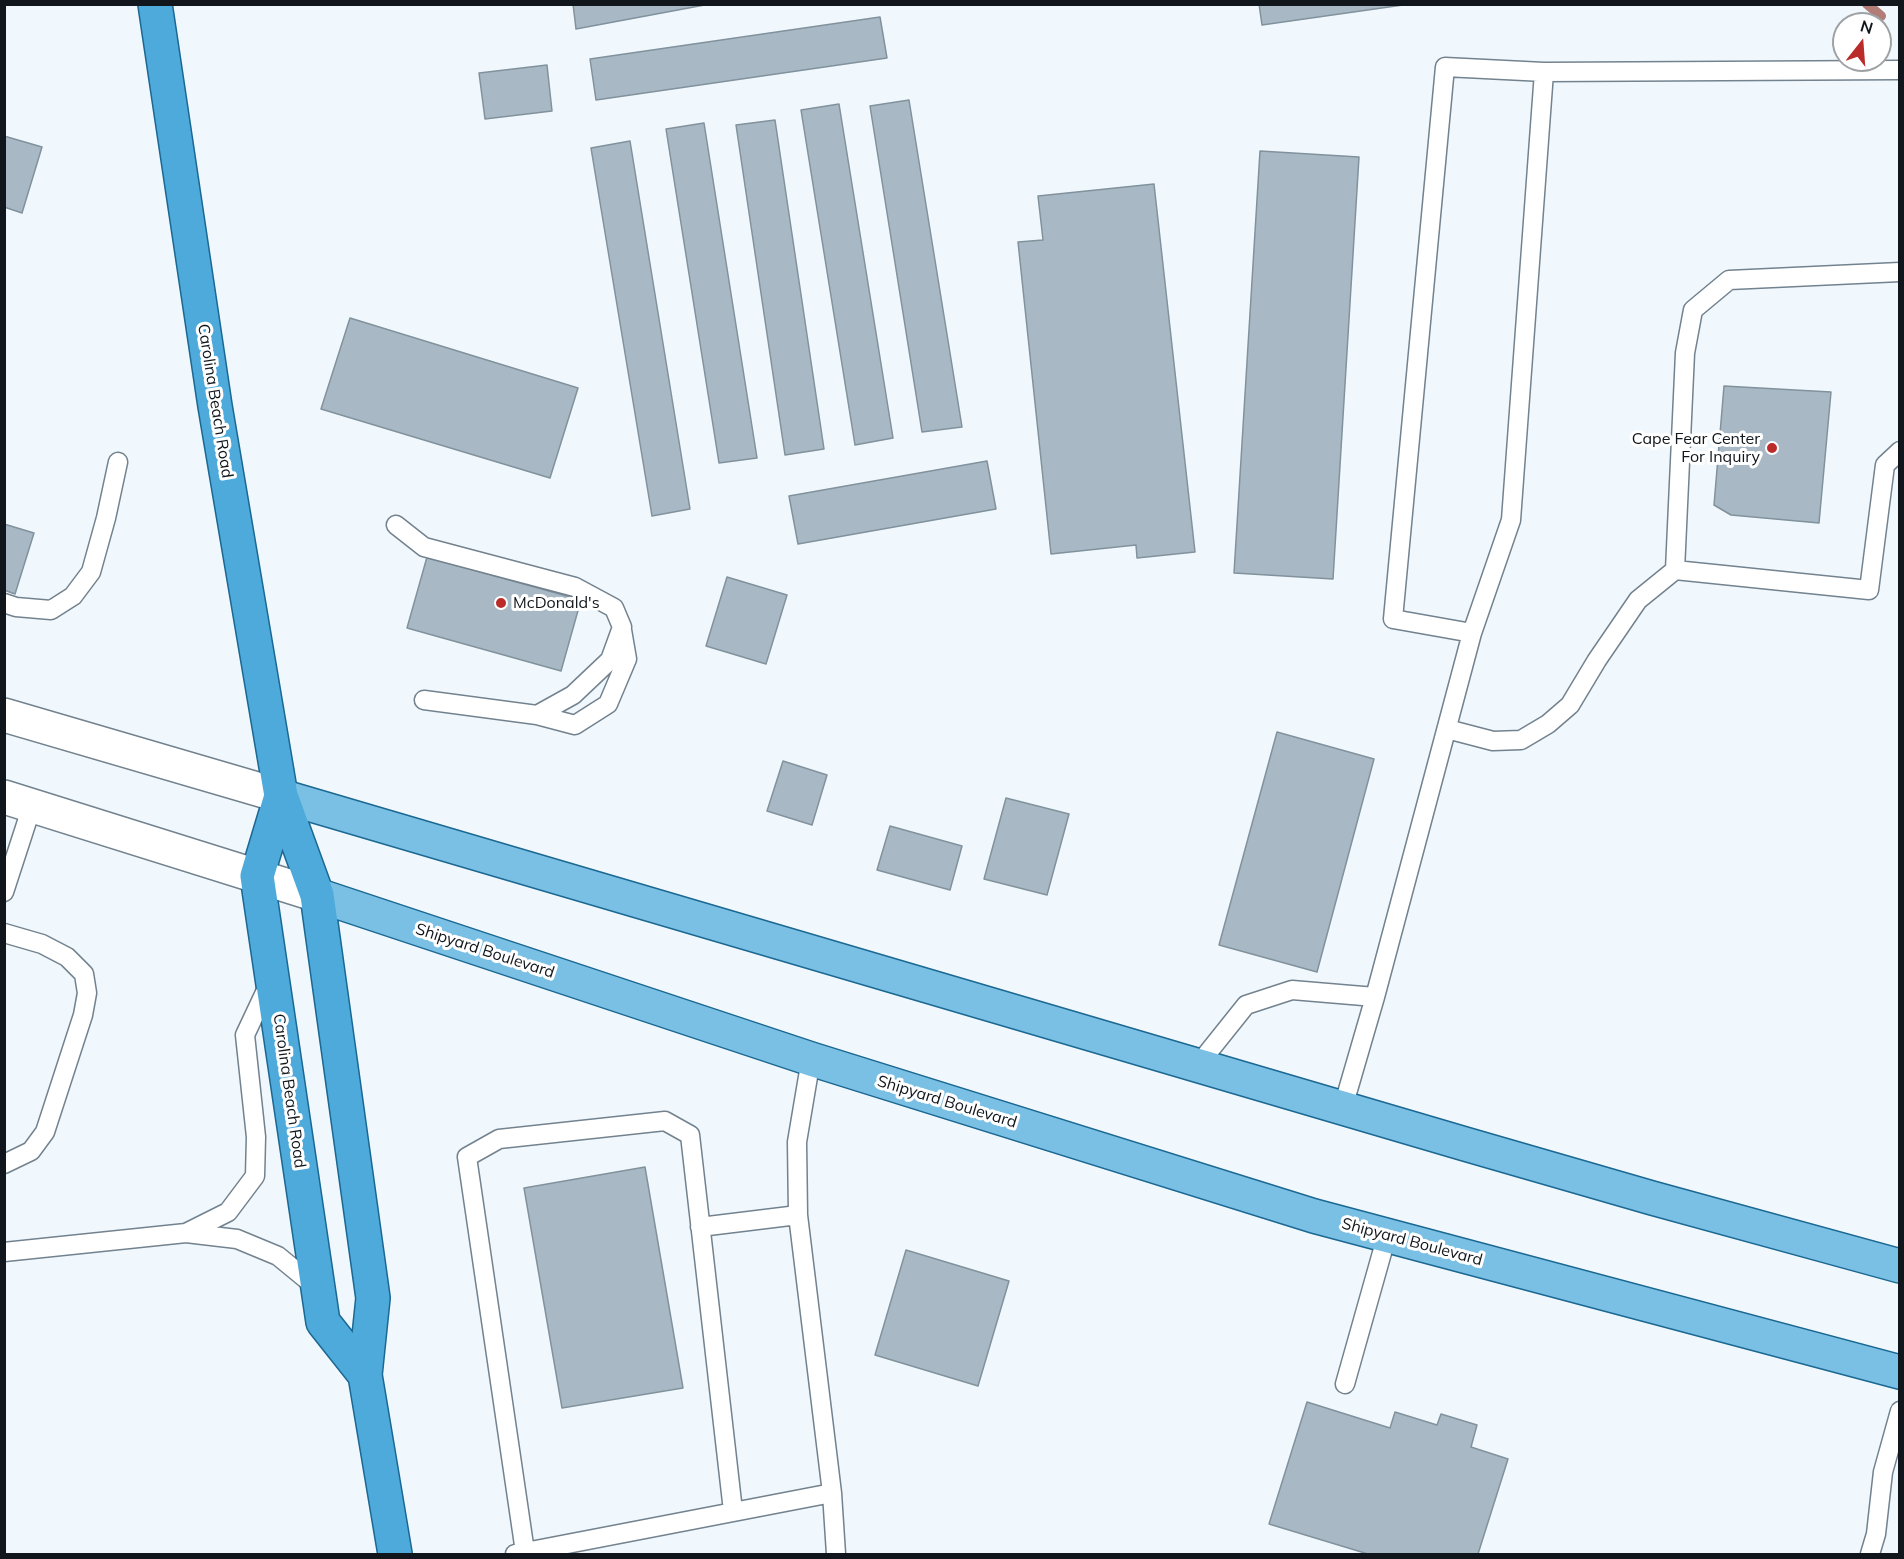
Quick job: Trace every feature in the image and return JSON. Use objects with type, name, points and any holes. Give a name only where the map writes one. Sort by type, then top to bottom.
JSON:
[{"type":"highway","name":"Carolina Beach Road","points":[[155,4],[215,406],[281,796],[317,895],[373,1298],[365,1376],[395,1554]]},
{"type":"highway","name":"Carolina Beach Road","points":[[281,796],[257,876],[323,1322],[365,1376]]},
{"type":"main road","points":[[4,715],[1652,1198],[1899,1266]]},
{"type":"main road","name":"Shipyard Boulevard","points":[[18,801],[317,895],[812,1059],[1303,1212],[1899,1372]]},
{"type":"lane","points":[[1472,633],[1393,619],[1445,67],[1544,72],[1899,70]]},
{"type":"lane","points":[[1343,1107],[1375,997],[1472,633],[1511,520],[1544,72]]},
{"type":"lane","points":[[1675,570],[1685,353],[1693,310],[1729,280],[1899,272]]},
{"type":"lane","points":[[1447,729],[1493,741],[1521,740],[1548,724],[1570,705],[1638,600],[1675,570],[1869,590],[1885,465],[1899,451]]},
{"type":"lane","points":[[4,603],[16,607],[51,610],[73,596],[91,572],[118,462]]},
{"type":"lane","points":[[396,525],[423,547],[576,587],[614,608],[622,627],[627,659],[608,704],[575,725],[537,715],[424,699]]},
{"type":"lane","points":[[537,715],[573,695],[610,660],[622,627]]},
{"type":"lane","points":[[4,892],[18,801]]},
{"type":"lane","points":[[4,933],[42,944],[67,957],[84,974],[87,993],[83,1015],[45,1132],[31,1151],[4,1164]]},
{"type":"lane","points":[[186,1233],[228,1212],[255,1176],[256,1137],[245,1035],[272,977]]},
{"type":"lane","points":[[1198,1065],[1246,1005],[1293,990],[1375,997]]},
{"type":"lane","points":[[812,1059],[797,1142],[798,1215],[832,1493],[836,1554]]},
{"type":"lane","points":[[733,1511],[690,1135],[665,1121],[499,1139],[467,1157],[520,1553],[832,1493]]},
{"type":"lane","points":[[700,1227],[798,1215]]},
{"type":"lane","points":[[4,1252],[186,1233],[237,1239],[278,1256],[318,1289]]},
{"type":"lane","points":[[1345,1384],[1387,1235]]},
{"type":"lane","points":[[1870,1554],[1876,1534],[1883,1472],[1899,1411]]},
{"type":"building","points":[[573,4],[710,4],[576,29]]},
{"type":"building","points":[[1259,4],[1410,4],[1262,25]]},
{"type":"building","points":[[880,17],[887,58],[596,100],[590,59]]},
{"type":"building","points":[[547,65],[552,111],[485,119],[479,73]]},
{"type":"building","points":[[909,100],[962,427],[922,432],[870,106]]},
{"type":"building","points":[[839,104],[893,438],[855,445],[801,110]]},
{"type":"building","points":[[775,120],[824,449],[785,455],[736,125]]},
{"type":"building","points":[[704,123],[757,458],[719,463],[666,129]]},
{"type":"building","points":[[4,136],[42,147],[22,213],[4,207]]},
{"type":"building","points":[[630,141],[690,509],[652,516],[591,148]]},
{"type":"building","points":[[1260,151],[1359,157],[1333,579],[1234,573]]},
{"type":"building","points":[[1154,184],[1195,552],[1137,558],[1136,545],[1051,554],[1018,242],[1043,240],[1038,196]]},
{"type":"building","points":[[350,318],[578,388],[550,478],[321,409]]},
{"type":"building","name":"Cape Fear Center For Inquiry","points":[[1724,386],[1831,392],[1819,523],[1731,515],[1714,505]]},
{"type":"building","points":[[987,461],[996,509],[798,544],[789,496]]},
{"type":"building","points":[[4,524],[34,533],[15,594],[4,590]]},
{"type":"building","points":[[427,557],[581,600],[561,671],[407,628]]},
{"type":"building","points":[[727,577],[787,595],[766,664],[706,646]]},
{"type":"building","points":[[1277,732],[1374,759],[1317,972],[1219,945]]},
{"type":"building","points":[[783,761],[827,775],[812,825],[767,811]]},
{"type":"building","points":[[1006,798],[1069,814],[1047,895],[984,879]]},
{"type":"building","points":[[890,826],[962,846],[950,890],[877,870]]},
{"type":"building","points":[[645,1167],[683,1388],[562,1408],[524,1188]]},
{"type":"building","points":[[906,1250],[1009,1281],[978,1386],[875,1355]]},
{"type":"building","points":[[1307,1402],[1390,1428],[1395,1412],[1437,1425],[1441,1414],[1477,1425],[1471,1447],[1508,1459],[1478,1554],[1368,1554],[1269,1524]]},
{"type":"waterway","points":[[1867,4],[1876,12]]},
{"type":"place","name":"Cape Fear Center For Inquiry","points":[[1772,448]]},
{"type":"place","name":"McDonald's","points":[[501,603]]}]
